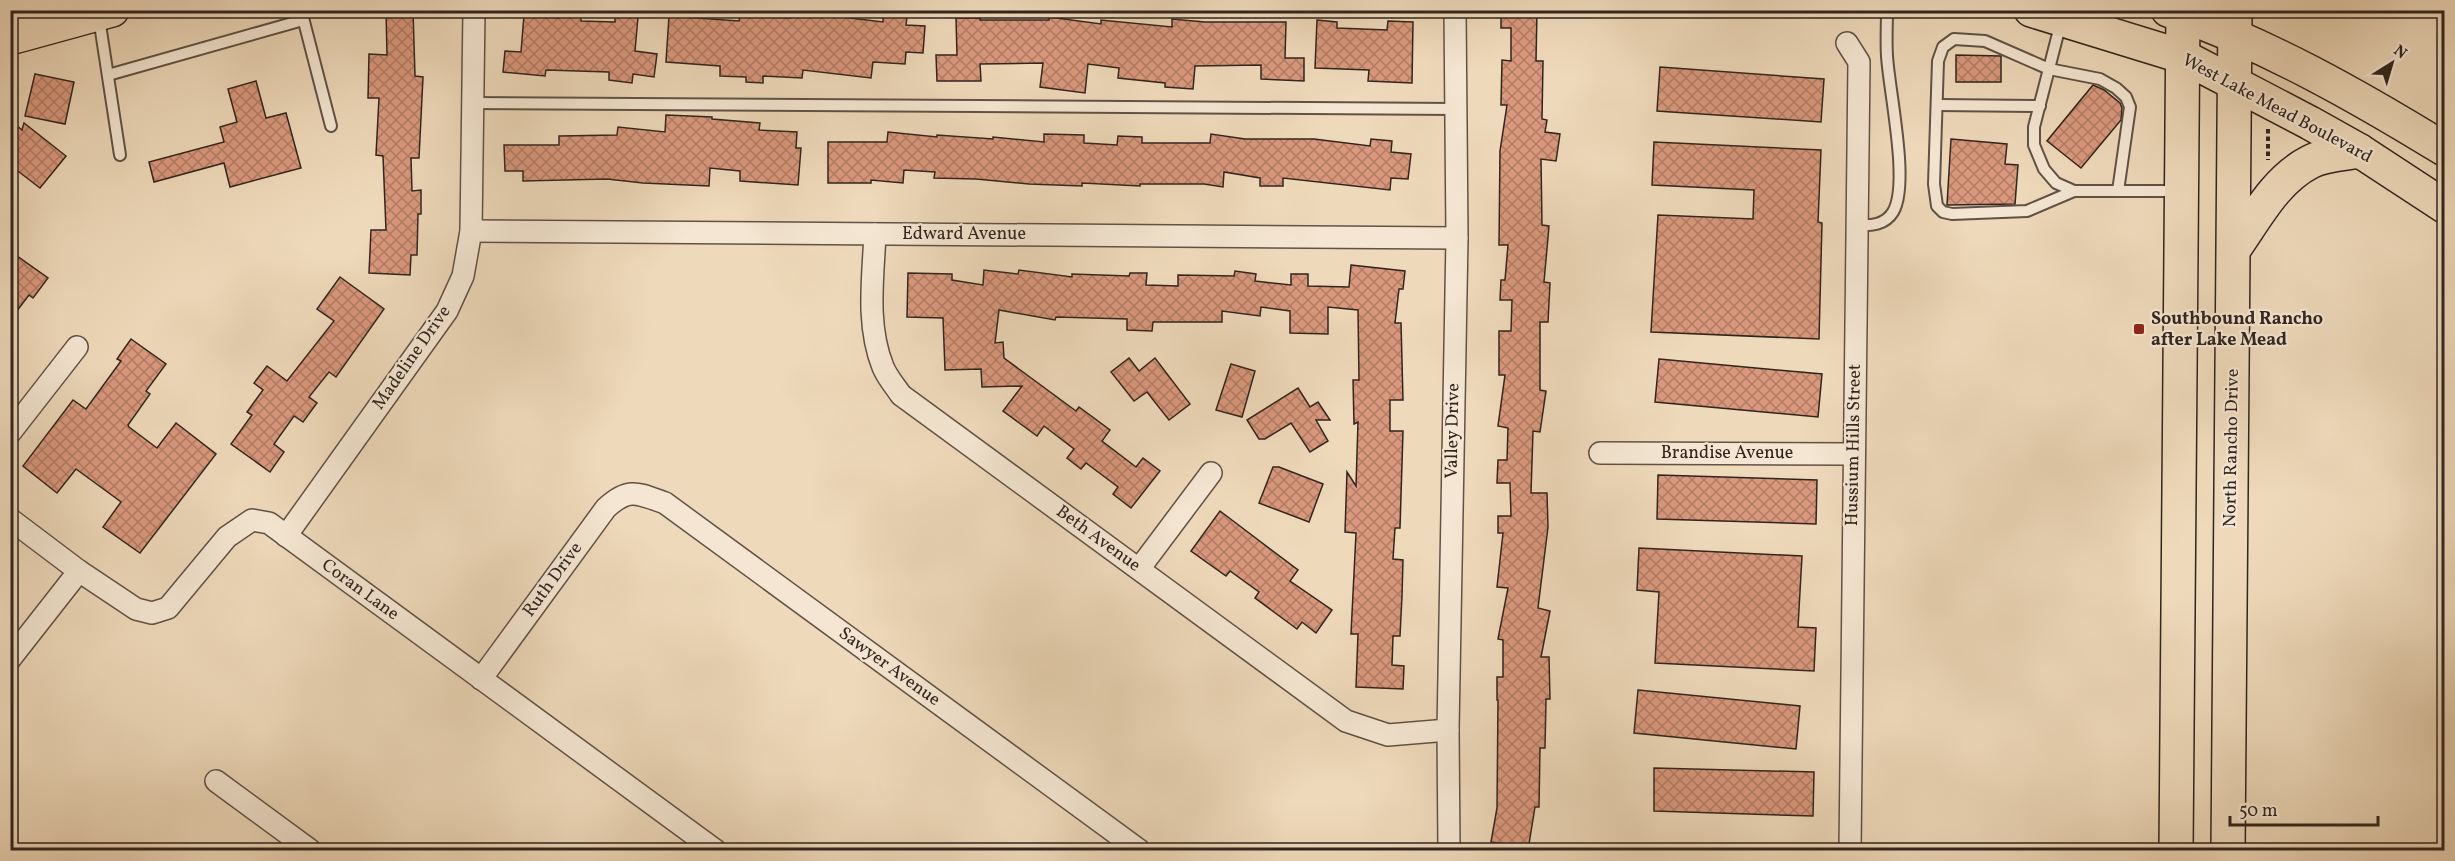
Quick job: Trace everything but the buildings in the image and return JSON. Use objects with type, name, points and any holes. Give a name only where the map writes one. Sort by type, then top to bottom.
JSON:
[{"type":"main road","name":"West Lake Mead Boulevard","points":[[2031,10],[2184,57],[2235,82],[2360,151],[2445,206]]},
{"type":"main road","points":[[2176,850],[2184,57],[2178,12],[2235,24],[2310,72],[2385,112],[2445,149]]},
{"type":"main road","points":[[26,27],[106,13]]},
{"type":"main road","name":"North Rancho Drive","points":[[2228,850],[2235,24]]},
{"type":"main road","points":[[2234,249],[2274,189],[2294,172],[2311,161],[2360,151]]},
{"type":"street","name":"Madeline Drive","points":[[286,536],[447,311],[463,276],[471,231],[474,10]]},
{"type":"street","name":"Valley Drive","points":[[1449,850],[1448,730],[1457,238],[1455,10]]},
{"type":"street","name":"Hussium Hills Street","points":[[1846,43],[1859,62],[1850,850]]},
{"type":"street","name":"Edward Avenue","points":[[471,231],[1457,238]]},
{"type":"street","name":"Beth Avenue","points":[[875,234],[872,314],[875,342],[884,370],[901,395],[1346,721],[1388,735],[1448,730]]},
{"type":"street","points":[[10,433],[77,347]]},
{"type":"street","name":"Brandise Avenue","points":[[1600,453],[1854,454]]},
{"type":"street","points":[[1139,569],[1211,472]]},
{"type":"street","name":"Ruth Drive","points":[[481,679],[606,508],[618,497],[635,492]]},
{"type":"street","name":"Sawyer Avenue","points":[[635,492],[664,503],[1139,850]]},
{"type":"street","name":"Coran Lane","points":[[10,519],[79,571],[136,609],[152,613],[168,608],[227,537],[252,520],[269,523],[715,850]]},
{"type":"street","points":[[10,659],[79,571]]},
{"type":"street","points":[[216,781],[310,850]]},
{"type":"lane","points":[[1857,225],[1871,226],[1882,222],[1893,212],[1898,195],[1898,144],[1887,57],[1887,10]]},
{"type":"lane","points":[[106,13],[108,75],[120,155]]},
{"type":"lane","points":[[108,75],[302,15],[331,126]]},
{"type":"lane","points":[[2062,19],[2034,127],[2034,145],[2044,169],[2056,183],[2074,191]]},
{"type":"lane","points":[[2118,191],[2130,107],[2126,98],[2116,88],[2100,80],[2049,69],[1985,41],[1954,39],[1943,47],[1938,61],[1934,184],[1936,202],[1943,212],[1952,214],[2027,211],[2074,191],[2118,191],[2182,191]]},
{"type":"lane","points":[[472,103],[1456,109]]},
{"type":"lane","points":[[1938,105],[2040,106]]},
{"type":"path","points":[[2267,122],[2268,164]]},
{"type":"place","name":"Southbound Rancho after Lake Mead","points":[[2139,329]]}]
